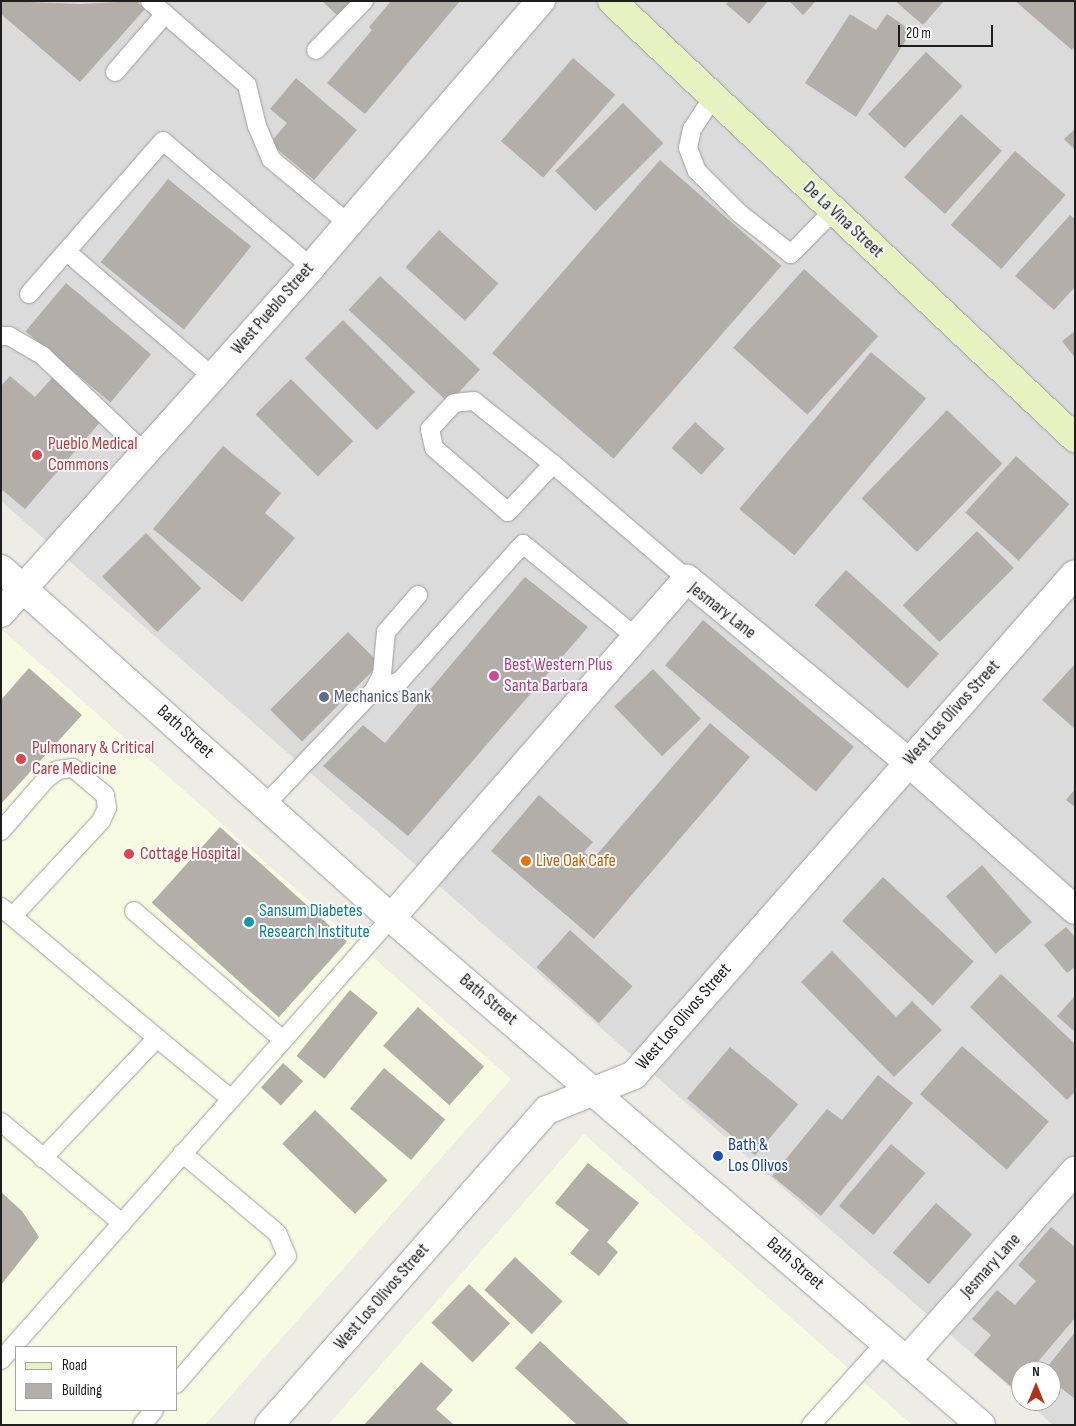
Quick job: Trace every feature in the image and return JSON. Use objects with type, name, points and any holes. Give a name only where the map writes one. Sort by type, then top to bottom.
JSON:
[{"type":"street","name":"West Pueblo Street","points":[[1,613],[24,590],[349,224],[540,1]]},
{"type":"street","name":"De La Vina Street","points":[[612,1],[1075,438]]},
{"type":"street","name":"Bath Street","points":[[1,569],[391,918],[593,1089],[981,1425]]},
{"type":"street","name":"West Los Olivos Street","points":[[276,1423],[547,1110],[593,1089],[634,1075],[1075,574]]},
{"type":"street","name":"Jesmary Lane","points":[[391,918],[687,579],[908,762],[1075,910]]},
{"type":"street","name":"Jesmary Lane","points":[[907,1360],[1075,1172]]},
{"type":"lane","points":[[150,1],[196,38],[247,85],[257,126],[271,159],[349,224]]},
{"type":"lane","points":[[316,50],[364,1]]},
{"type":"lane","points":[[115,72],[165,14]]},
{"type":"lane","points":[[713,96],[692,129],[688,148],[698,171],[738,213],[791,254],[834,210]]},
{"type":"lane","points":[[29,294],[164,141],[311,267]]},
{"type":"lane","points":[[67,252],[213,377]]},
{"type":"lane","points":[[1,336],[9,336],[43,356],[145,453]]},
{"type":"lane","points":[[553,464],[508,512],[434,448],[430,428],[454,403],[474,401],[553,464],[687,579]]},
{"type":"lane","points":[[374,690],[400,681],[523,544],[637,638]]},
{"type":"lane","points":[[265,805],[374,690],[382,674],[386,632],[418,595]]},
{"type":"lane","points":[[1,831],[46,779],[58,770],[73,768],[105,795],[107,808],[102,821],[7,912],[231,1099]]},
{"type":"lane","points":[[134,911],[283,1040]]},
{"type":"lane","points":[[1,1360],[391,918]]},
{"type":"lane","points":[[42,1158],[157,1038]]},
{"type":"lane","points":[[1,1122],[122,1223]]},
{"type":"lane","points":[[178,1382],[287,1256],[278,1233],[182,1153]]},
{"type":"lane","points":[[811,1425],[886,1342]]},
{"type":"lane","points":[[142,1425],[153,1411]]},
{"type":"shaded area","points":[[1,1],[1075,1],[1075,1425],[1053,1425],[1037,1411],[1061,1411],[1061,1361],[1011,1361],[1011,1388],[1,501]]},
{"type":"shaded area","name":"Cottage Hospital","points":[[1,629],[511,1079],[205,1425],[1,1425]]},
{"type":"shaded area","points":[[584,1134],[912,1425],[328,1425]]},
{"type":"building","points":[[1,1],[81,4],[137,1],[145,9],[80,82],[1,14]]},
{"type":"building","points":[[322,1],[357,1],[341,19]]},
{"type":"building","points":[[391,1],[460,1],[365,114],[327,83],[372,30],[369,27]]},
{"type":"building","points":[[729,1],[768,1],[749,24],[726,4]]},
{"type":"building","points":[[789,1],[816,1],[803,15]]},
{"type":"building","points":[[895,1],[944,1],[923,25]]},
{"type":"building","points":[[1015,1],[1075,1],[1075,47],[1072,50]]},
{"type":"building","points":[[850,14],[876,30],[887,14],[912,31],[856,117],[805,83]]},
{"type":"building","points":[[926,52],[963,86],[905,148],[868,114]]},
{"type":"building","points":[[573,58],[615,95],[543,178],[501,141]]},
{"type":"building","points":[[296,78],[357,130],[314,180],[270,143],[287,123],[270,109]]},
{"type":"building","points":[[623,103],[663,143],[595,211],[555,171]]},
{"type":"building","points":[[961,114],[1002,151],[945,214],[904,177]]},
{"type":"building","points":[[1075,129],[1075,150],[1064,139]]},
{"type":"building","points":[[1015,151],[1066,195],[1001,269],[951,225]]},
{"type":"building","points":[[660,160],[782,266],[614,459],[492,353]]},
{"type":"building","points":[[168,179],[251,246],[184,329],[101,262]]},
{"type":"building","points":[[1070,215],[1075,219],[1075,287],[1054,310],[1015,276]]},
{"type":"building","points":[[439,230],[498,284],[465,321],[406,267]]},
{"type":"building","points":[[804,269],[878,336],[807,415],[733,348]]},
{"type":"building","points":[[380,276],[480,369],[449,403],[349,310]]},
{"type":"building","points":[[66,283],[151,354],[111,403],[26,331]]},
{"type":"building","points":[[343,320],[415,392],[377,430],[305,358]]},
{"type":"building","points":[[1075,331],[1075,358],[1062,341]]},
{"type":"building","points":[[871,352],[926,398],[794,555],[739,509]]},
{"type":"building","name":"Pueblo Medical Commons","points":[[10,376],[35,397],[53,377],[102,420],[25,509],[1,489],[1,386]]},
{"type":"building","points":[[291,379],[353,441],[318,477],[256,414]]},
{"type":"building","points":[[947,410],[1002,463],[917,552],[862,498]]},
{"type":"building","points":[[695,422],[725,449],[701,475],[672,448]]},
{"type":"building","points":[[223,446],[281,493],[265,513],[295,538],[242,602],[153,529]]},
{"type":"building","points":[[1016,456],[1070,504],[1019,561],[965,512]]},
{"type":"building","points":[[977,531],[1014,568],[940,642],[903,605]]},
{"type":"building","points":[[146,533],[201,588],[157,632],[102,577]]},
{"type":"building","points":[[846,570],[939,654],[907,689],[815,605]]},
{"type":"building","name":"Best Western Plus Santa Barbara","points":[[525,577],[588,627],[408,836],[323,766],[363,725],[385,743]]},
{"type":"building","points":[[703,620],[854,747],[816,792],[665,665]]},
{"type":"building","points":[[348,632],[380,664],[302,742],[270,710]]},
{"type":"building","points":[[1075,664],[1075,729],[1042,700]]},
{"type":"building","name":"Pulmonary & Critical Care Medicine","points":[[29,668],[82,715],[1,804],[1,700]]},
{"type":"building","points":[[653,669],[701,719],[662,756],[614,707]]},
{"type":"building","points":[[710,723],[750,757],[594,939],[491,851],[539,795],[593,842],[584,852],[593,859]]},
{"type":"building","points":[[1075,789],[1075,807],[1066,800]]},
{"type":"building","name":"Sansum Diabetes Research Institute","points":[[220,827],[347,941],[279,1017],[152,903]]},
{"type":"building","points":[[982,865],[1032,922],[996,954],[946,896]]},
{"type":"building","points":[[883,877],[974,962],[933,1005],[842,921]]},
{"type":"building","points":[[1066,927],[1075,937],[1075,967],[1067,973],[1044,945]]},
{"type":"building","points":[[570,930],[632,986],[599,1023],[537,967]]},
{"type":"building","points":[[832,951],[896,1017],[912,1001],[942,1030],[894,1077],[801,982]]},
{"type":"building","points":[[1001,974],[1075,1044],[1075,1092],[1067,1100],[970,1007]]},
{"type":"building","points":[[350,990],[378,1013],[324,1079],[297,1056]]},
{"type":"building","points":[[1075,996],[1075,1032],[1057,1016]]},
{"type":"building","points":[[418,1007],[484,1067],[449,1105],[383,1046]]},
{"type":"building","points":[[962,1046],[1049,1121],[1007,1170],[920,1094]]},
{"type":"building","points":[[730,1047],[798,1104],[755,1156],[687,1098]]},
{"type":"building","points":[[283,1063],[303,1081],[281,1106],[261,1088]]},
{"type":"building","points":[[384,1068],[445,1119],[411,1160],[350,1109]]},
{"type":"building","points":[[878,1075],[913,1103],[821,1216],[772,1176],[827,1109],[842,1120]]},
{"type":"building","points":[[315,1110],[388,1180],[355,1214],[282,1144]]},
{"type":"building","points":[[891,1144],[925,1173],[873,1235],[839,1206]]},
{"type":"building","points":[[588,1163],[639,1203],[607,1242],[618,1252],[599,1276],[570,1253],[589,1230],[555,1203]]},
{"type":"building","points":[[1,1192],[22,1211],[39,1237],[1,1285]]},
{"type":"building","points":[[936,1203],[972,1234],[929,1284],[893,1253]]},
{"type":"building","points":[[1051,1227],[1075,1247],[1075,1318],[1038,1361],[1011,1361],[1011,1386],[974,1355],[991,1335],[972,1319],[997,1290],[1015,1305],[1036,1281],[1018,1265]]},
{"type":"building","points":[[515,1257],[563,1301],[532,1334],[484,1290]]},
{"type":"building","points":[[469,1284],[510,1324],[472,1362],[431,1323]]},
{"type":"building","points":[[1075,1332],[1075,1399],[1061,1388],[1061,1361],[1052,1361]]},
{"type":"building","points":[[540,1341],[630,1425],[577,1425],[515,1368]]},
{"type":"building","points":[[421,1362],[453,1390],[436,1409],[454,1425],[364,1425]]},
{"type":"place","name":"Pueblo Medical Commons","points":[[37,455]]},
{"type":"place","name":"Best Western Plus Santa Barbara","points":[[494,676]]},
{"type":"place","name":"Mechanics Bank","points":[[324,697]]},
{"type":"place","name":"Pulmonary & Critical Care Medicine","points":[[21,759]]},
{"type":"place","name":"Cottage Hospital","points":[[129,854]]},
{"type":"place","name":"Live Oak Cafe","points":[[526,861]]},
{"type":"place","name":"Sansum Diabetes Research Institute","points":[[249,922]]},
{"type":"place","name":"Bath & Los Olivos","points":[[718,1156]]}]
